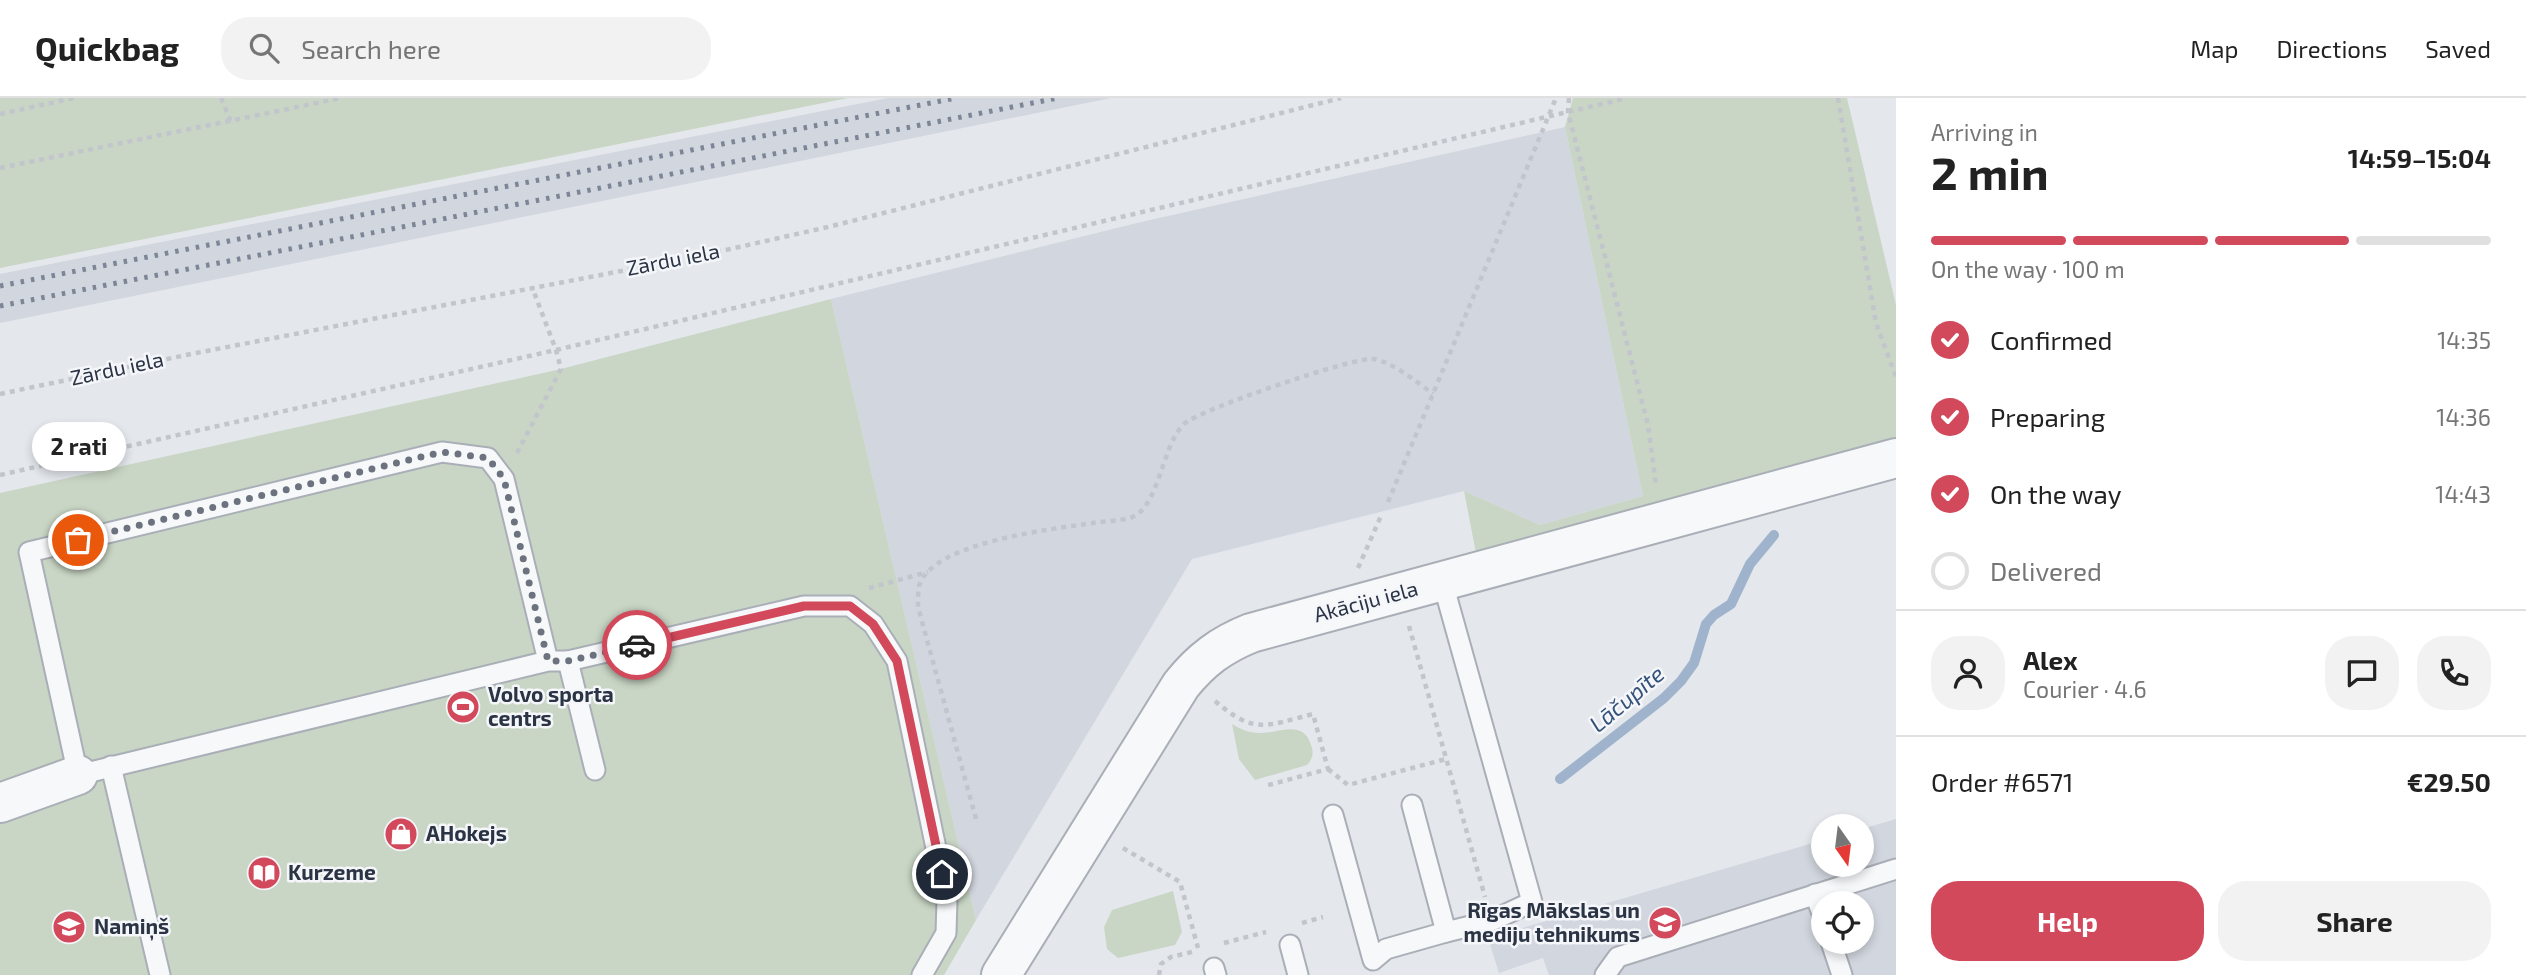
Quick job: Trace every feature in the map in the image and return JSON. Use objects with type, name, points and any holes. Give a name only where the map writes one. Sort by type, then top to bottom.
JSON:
[{"type":"street","name":"Akāciju iela","points":[[1001,975],[1181,685],[1208,656],[1222,646],[1251,633],[1446,592],[1896,458]]},
{"type":"street","points":[[0,803],[94,771]]},
{"type":"lane","points":[[160,975],[94,771],[29,552],[442,452],[488,458],[504,479],[558,661],[595,770]]},
{"type":"lane","points":[[1372,968],[1387,949],[1492,921],[1532,902],[1446,592]]},
{"type":"lane","points":[[94,771],[558,661],[804,606],[850,606],[873,624],[897,661],[947,901],[946,933],[922,975]]},
{"type":"lane","points":[[1412,805],[1446,932]]},
{"type":"lane","points":[[1333,815],[1372,968]]},
{"type":"lane","points":[[1825,891],[1896,869]]},
{"type":"lane","points":[[1605,975],[1618,957],[1811,895]]},
{"type":"lane","points":[[1290,945],[1298,975]]},
{"type":"lane","points":[[1835,954],[1842,975]]},
{"type":"path","points":[[0,114],[74,98]]},
{"type":"path","points":[[221,98],[231,122]]},
{"type":"path","points":[[0,168],[341,98]]},
{"type":"path","name":"Zārdu iela","points":[[0,394],[205,351],[699,256],[828,227],[1340,98]]},
{"type":"path","points":[[1388,502],[1556,98]]},
{"type":"path","points":[[1569,98],[1568,112],[1648,425],[1657,491]]},
{"type":"path","points":[[0,475],[556,350],[1627,98]]},
{"type":"path","points":[[1838,98],[1876,323],[1896,377]]},
{"type":"path","points":[[504,479],[561,369],[532,287]]},
{"type":"path","points":[[976,818],[918,607],[920,584],[938,561],[970,547],[1045,530],[1130,517],[1145,509],[1170,446],[1185,423],[1219,406],[1318,371],[1373,359],[1410,376],[1433,394]]},
{"type":"path","points":[[1357,571],[1381,516]]},
{"type":"path","points":[[1446,592],[1405,615],[1492,921]]},
{"type":"path","points":[[1211,698],[1250,725],[1270,724],[1313,714],[1328,769],[1348,785],[1446,759]]},
{"type":"path","points":[[1265,786],[1328,769]]},
{"type":"path","points":[[1122,847],[1181,882],[1199,950]]},
{"type":"path","points":[[1298,923],[1323,917]]},
{"type":"path","points":[[1159,975],[1161,964],[1171,957],[1273,930]]},
{"type":"shaded area","points":[[888,98],[1111,98],[0,323],[0,274]]},
{"type":"shaded area","points":[[1565,127],[1643,496],[1540,525],[1464,491],[1192,559],[976,920],[831,299],[1141,222]]},
{"type":"shaded area","name":"Rīgas Mākslas un mediju tehnikums","points":[[1896,819],[1896,975],[1549,975],[1543,958],[1499,973],[1488,938],[1811,844],[1811,877],[1874,877],[1874,825]]},
{"type":"green space","points":[[0,98],[848,98],[0,268]]},
{"type":"green space","points":[[1573,98],[1847,98],[1896,305],[1896,444],[1476,553],[1464,491],[1540,525],[1643,496],[1565,127]]},
{"type":"green space","name":"Volvo sporta centrs","points":[[831,299],[976,920],[944,975],[0,975],[0,493],[561,369]]},
{"type":"green space","points":[[1232,724],[1255,733],[1289,729],[1302,732],[1311,745],[1312,758],[1307,765],[1255,780],[1239,759]]},
{"type":"green space","points":[[1173,891],[1182,932],[1175,945],[1118,958],[1107,949],[1104,927],[1112,910]]},
{"type":"waterway","name":"Lāčupīte","points":[[1560,779],[1664,698],[1681,681],[1694,663],[1706,624],[1731,604],[1750,564],[1774,535]]},
{"type":"railway","points":[[0,286],[956,98]]},
{"type":"railway","points":[[0,306],[1058,98]]},
{"type":"way so far","points":[[78,540],[442,452],[488,458],[504,479],[548,661],[568,661],[637,645]]},
{"type":"place","name":"2 rati","points":[[78,540]]},
{"type":"place","name":"Volvo sporta centrs","points":[[463,707]]},
{"type":"place","name":"AHokejs","points":[[401,834]]},
{"type":"place","name":"Kurzeme","points":[[264,873]]},
{"type":"place","name":"Rīgas Mākslas un mediju tehnikums","points":[[1665,923]]},
{"type":"place","name":"Namiņš","points":[[69,927]]},
{"type":"route","points":[[637,645],[804,606],[850,606],[873,624],[897,661],[942,874]]}]
